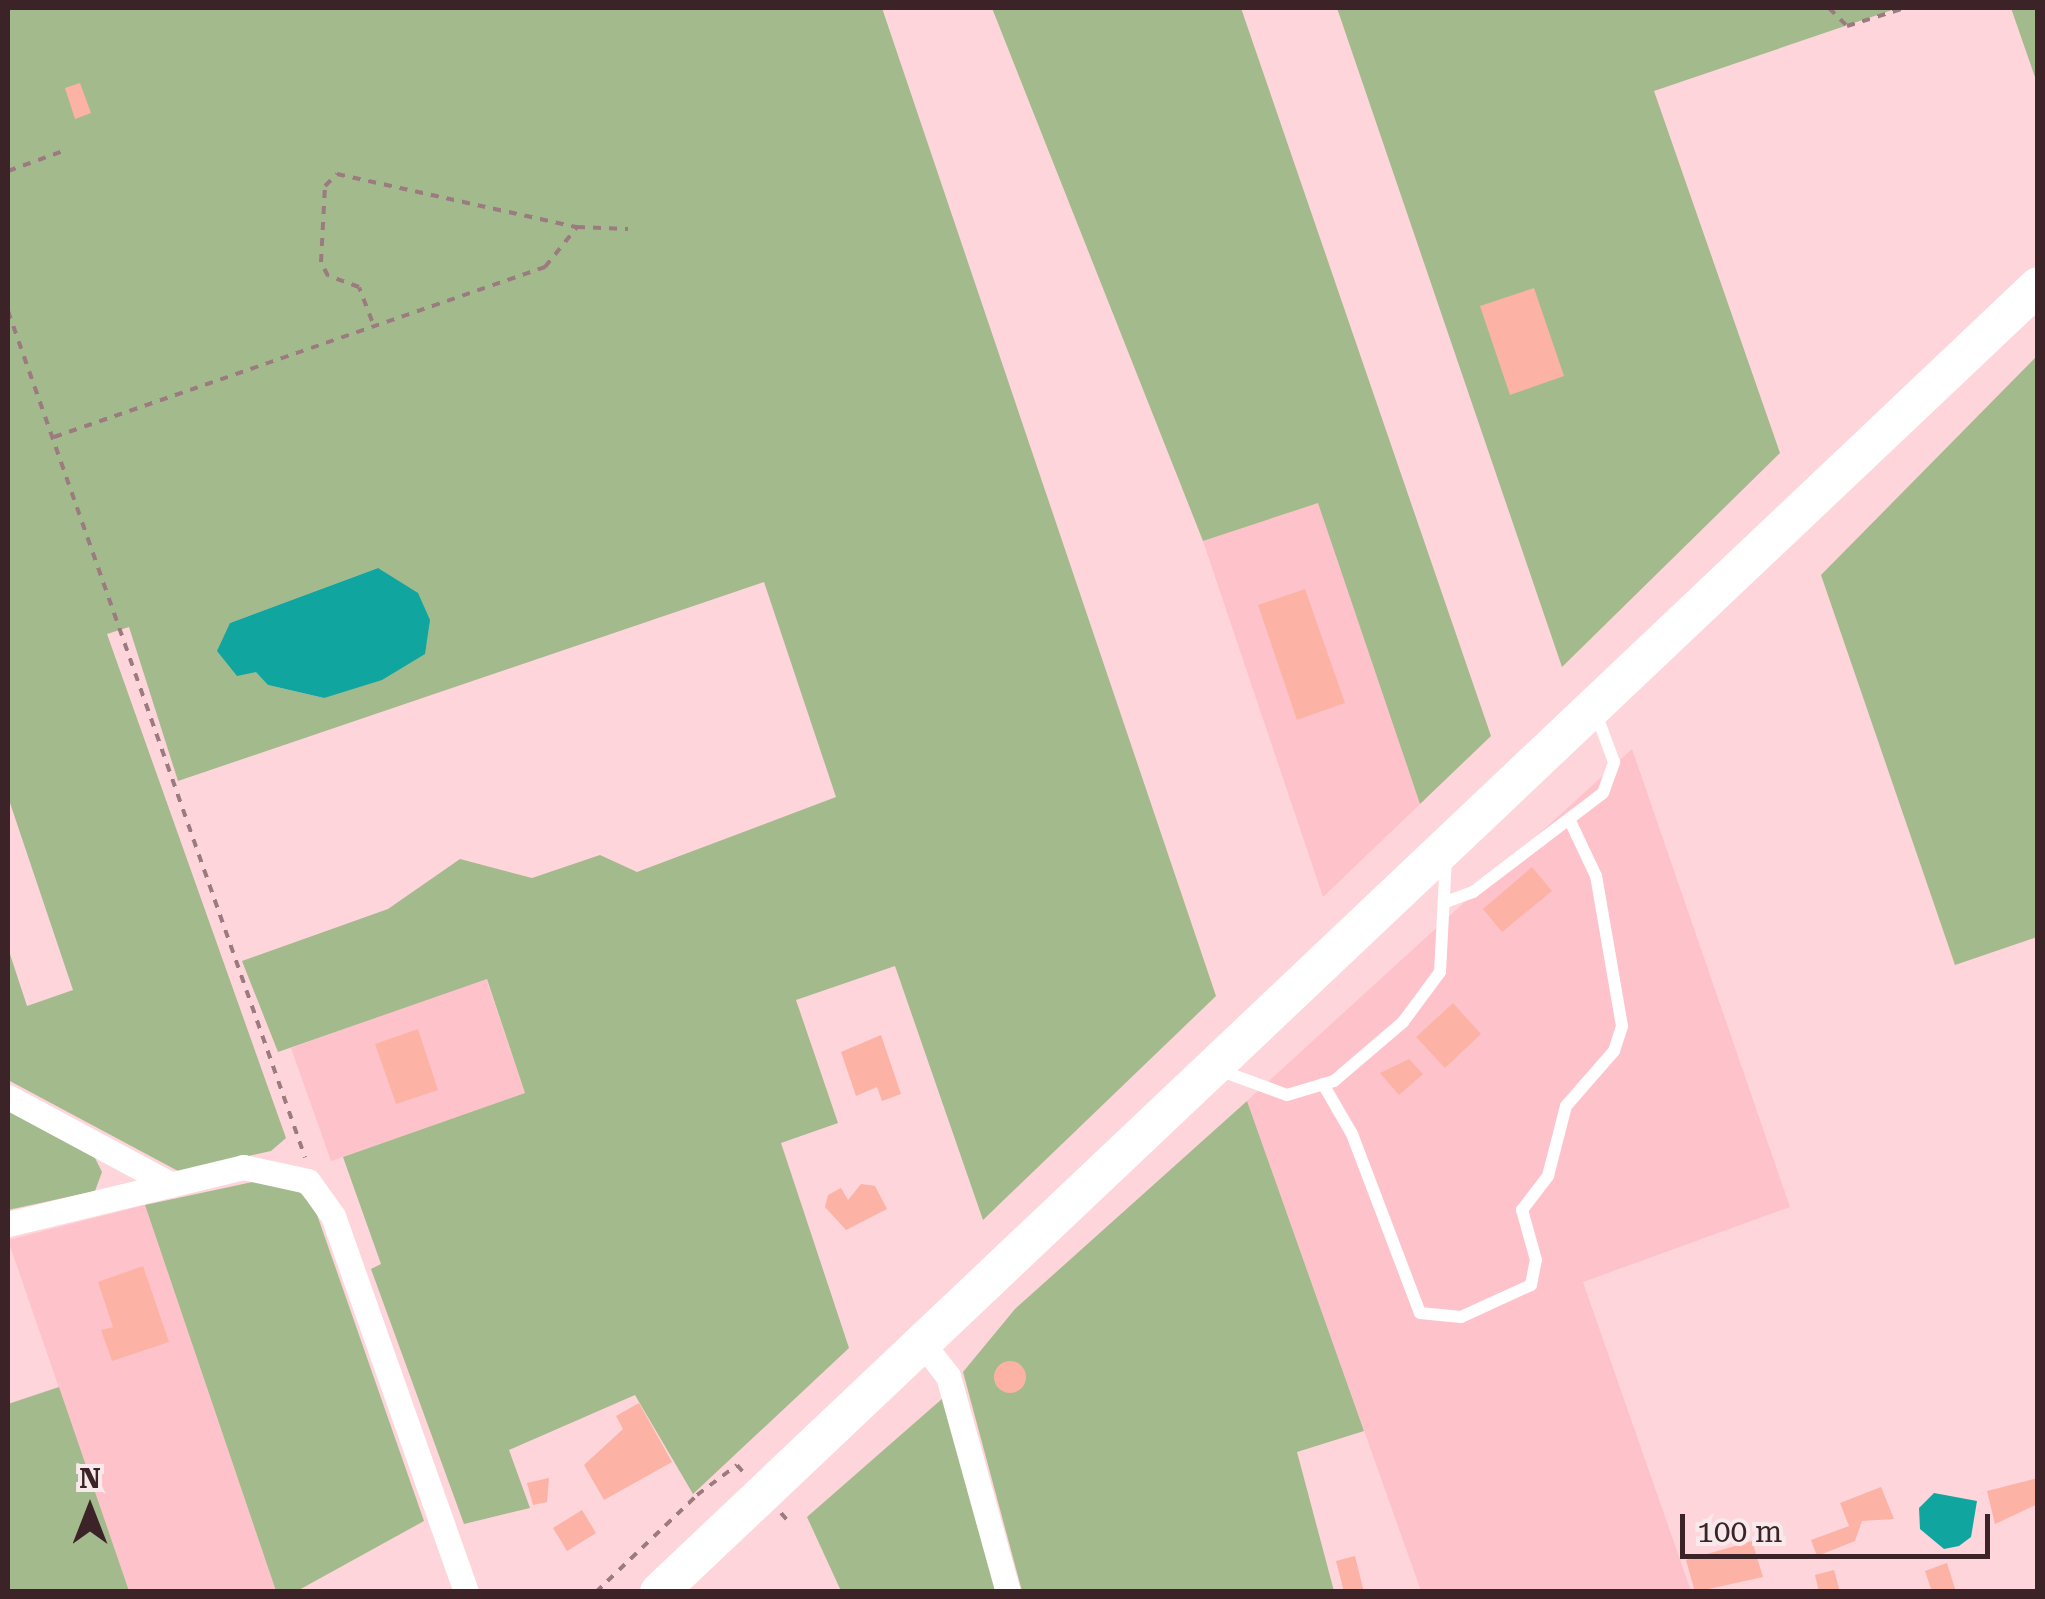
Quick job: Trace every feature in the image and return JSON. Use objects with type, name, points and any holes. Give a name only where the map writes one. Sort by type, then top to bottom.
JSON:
[{"type":"main road","points":[[659,1592],[776,1508],[922,1343],[2038,286]]},
{"type":"street","points":[[8,1097],[172,1185]]},
{"type":"street","points":[[8,1224],[263,1166],[316,1190],[466,1592]]},
{"type":"street","points":[[922,1343],[948,1376],[968,1436],[1008,1592]]},
{"type":"lane","points":[[1448,901],[1473,892],[1604,793],[1614,762],[1594,707]]},
{"type":"lane","points":[[1323,1084],[1352,1134],[1420,1313],[1461,1316],[1532,1285],[1536,1260],[1522,1210],[1548,1176],[1566,1106],[1614,1051],[1622,1026],[1596,876],[1569,819]]},
{"type":"lane","points":[[1212,1067],[1287,1095],[1323,1084],[1403,1022],[1440,972],[1448,901],[1446,847]]},
{"type":"path","points":[[1830,8],[1847,26],[1905,8]]},
{"type":"path","points":[[8,170],[66,150]]},
{"type":"path","points":[[372,321],[359,287],[328,276],[321,262],[325,186],[337,174],[360,172],[578,226],[628,229]]},
{"type":"path","points":[[54,437],[247,376],[372,321],[545,266],[578,226]]},
{"type":"path","points":[[8,310],[316,1190]]},
{"type":"path","points":[[596,1592],[736,1466],[776,1508]]},
{"type":"shaded area","points":[[1318,502],[1420,804],[1323,897],[1203,541]]},
{"type":"shaded area","points":[[1632,749],[1790,1207],[1583,1282],[1691,1591],[1421,1591],[1247,1101]]},
{"type":"shaded area","points":[[486,978],[525,1093],[331,1161],[291,1048]]},
{"type":"shaded area","points":[[145,1205],[276,1591],[129,1591],[8,1240]]},
{"type":"green space","points":[[8,8],[882,8],[1216,996],[983,1220],[895,966],[796,1000],[838,1123],[781,1143],[849,1348],[693,1494],[635,1395],[509,1450],[530,1508],[464,1524],[371,1269],[381,1264],[343,1157],[525,1093],[487,979],[278,1052],[242,961],[388,909],[460,859],[532,878],[600,855],[637,872],[836,797],[764,582],[178,781],[129,627],[107,634],[286,1138],[271,1151],[178,1171],[8,1080],[8,948],[27,1006],[73,990],[8,797]],"holes":[[[378,568],[324,698],[268,685],[230,623]]]},
{"type":"green space","points":[[992,8],[1241,8],[1491,736],[1420,804],[1318,503],[1203,541]]},
{"type":"green space","points":[[1337,8],[1898,8],[1654,91],[1780,453],[1562,667]]},
{"type":"green space","points":[[2011,8],[2037,8],[2037,83]]},
{"type":"green space","points":[[2037,356],[2037,937],[1955,965],[1821,575]]},
{"type":"green space","points":[[1247,1101],[1364,1431],[1297,1452],[1334,1591],[1022,1591],[963,1372],[1015,1309]]},
{"type":"green space","points":[[8,1109],[94,1156],[102,1172],[95,1191],[8,1210]]},
{"type":"green space","points":[[267,1179],[295,1187],[315,1209],[424,1521],[297,1591],[276,1591],[145,1205]]},
{"type":"green space","points":[[59,1387],[129,1591],[8,1591],[8,1404]]},
{"type":"green space","points":[[943,1398],[1001,1591],[841,1591],[807,1517]]},
{"type":"water","points":[[378,568],[418,593],[430,620],[425,654],[382,680],[324,698],[268,685],[256,672],[237,676],[217,651],[230,623]]},
{"type":"water","points":[[1934,1493],[1977,1501],[1971,1537],[1959,1546],[1944,1549],[1920,1529],[1919,1508]]},
{"type":"building","points":[[80,83],[91,113],[75,119],[65,88]]},
{"type":"building","points":[[1534,288],[1564,376],[1510,395],[1480,306]]},
{"type":"building","points":[[1305,589],[1345,703],[1297,720],[1258,605]]},
{"type":"building","points":[[1532,867],[1552,891],[1502,932],[1483,909]]},
{"type":"building","points":[[1453,1003],[1481,1034],[1445,1068],[1416,1037]]},
{"type":"building","points":[[418,1029],[438,1090],[396,1104],[375,1044]]},
{"type":"building","points":[[881,1035],[901,1094],[882,1101],[877,1087],[856,1096],[841,1052]]},
{"type":"building","points":[[1409,1059],[1423,1074],[1399,1095],[1380,1073]]},
{"type":"building","points":[[861,1184],[875,1186],[887,1209],[846,1230],[825,1207],[828,1195],[841,1188],[848,1200]]},
{"type":"building","points":[[143,1266],[169,1342],[112,1361],[101,1330],[113,1327],[98,1282]]},
{"type":"building","points":[[1010,1361],[1022,1365],[1026,1377],[1022,1389],[1010,1393],[998,1389],[994,1377],[998,1365]]},
{"type":"building","points":[[639,1403],[672,1462],[604,1500],[584,1465],[623,1429],[616,1416]]},
{"type":"building","points":[[549,1478],[547,1502],[533,1505],[527,1483]]},
{"type":"building","points":[[2038,1478],[2038,1504],[1995,1524],[1987,1491]]},
{"type":"building","points":[[1881,1487],[1894,1519],[1862,1521],[1855,1541],[1817,1556],[1811,1540],[1849,1526],[1840,1503]]},
{"type":"building","points":[[582,1510],[596,1533],[567,1551],[553,1528]]},
{"type":"building","points":[[1752,1541],[1763,1577],[1695,1592],[1686,1560]]},
{"type":"building","points":[[1355,1556],[1364,1592],[1344,1592],[1336,1561]]},
{"type":"building","points":[[1947,1563],[1956,1592],[1932,1592],[1925,1571]]},
{"type":"building","points":[[1834,1570],[1840,1592],[1819,1592],[1815,1575]]}]
